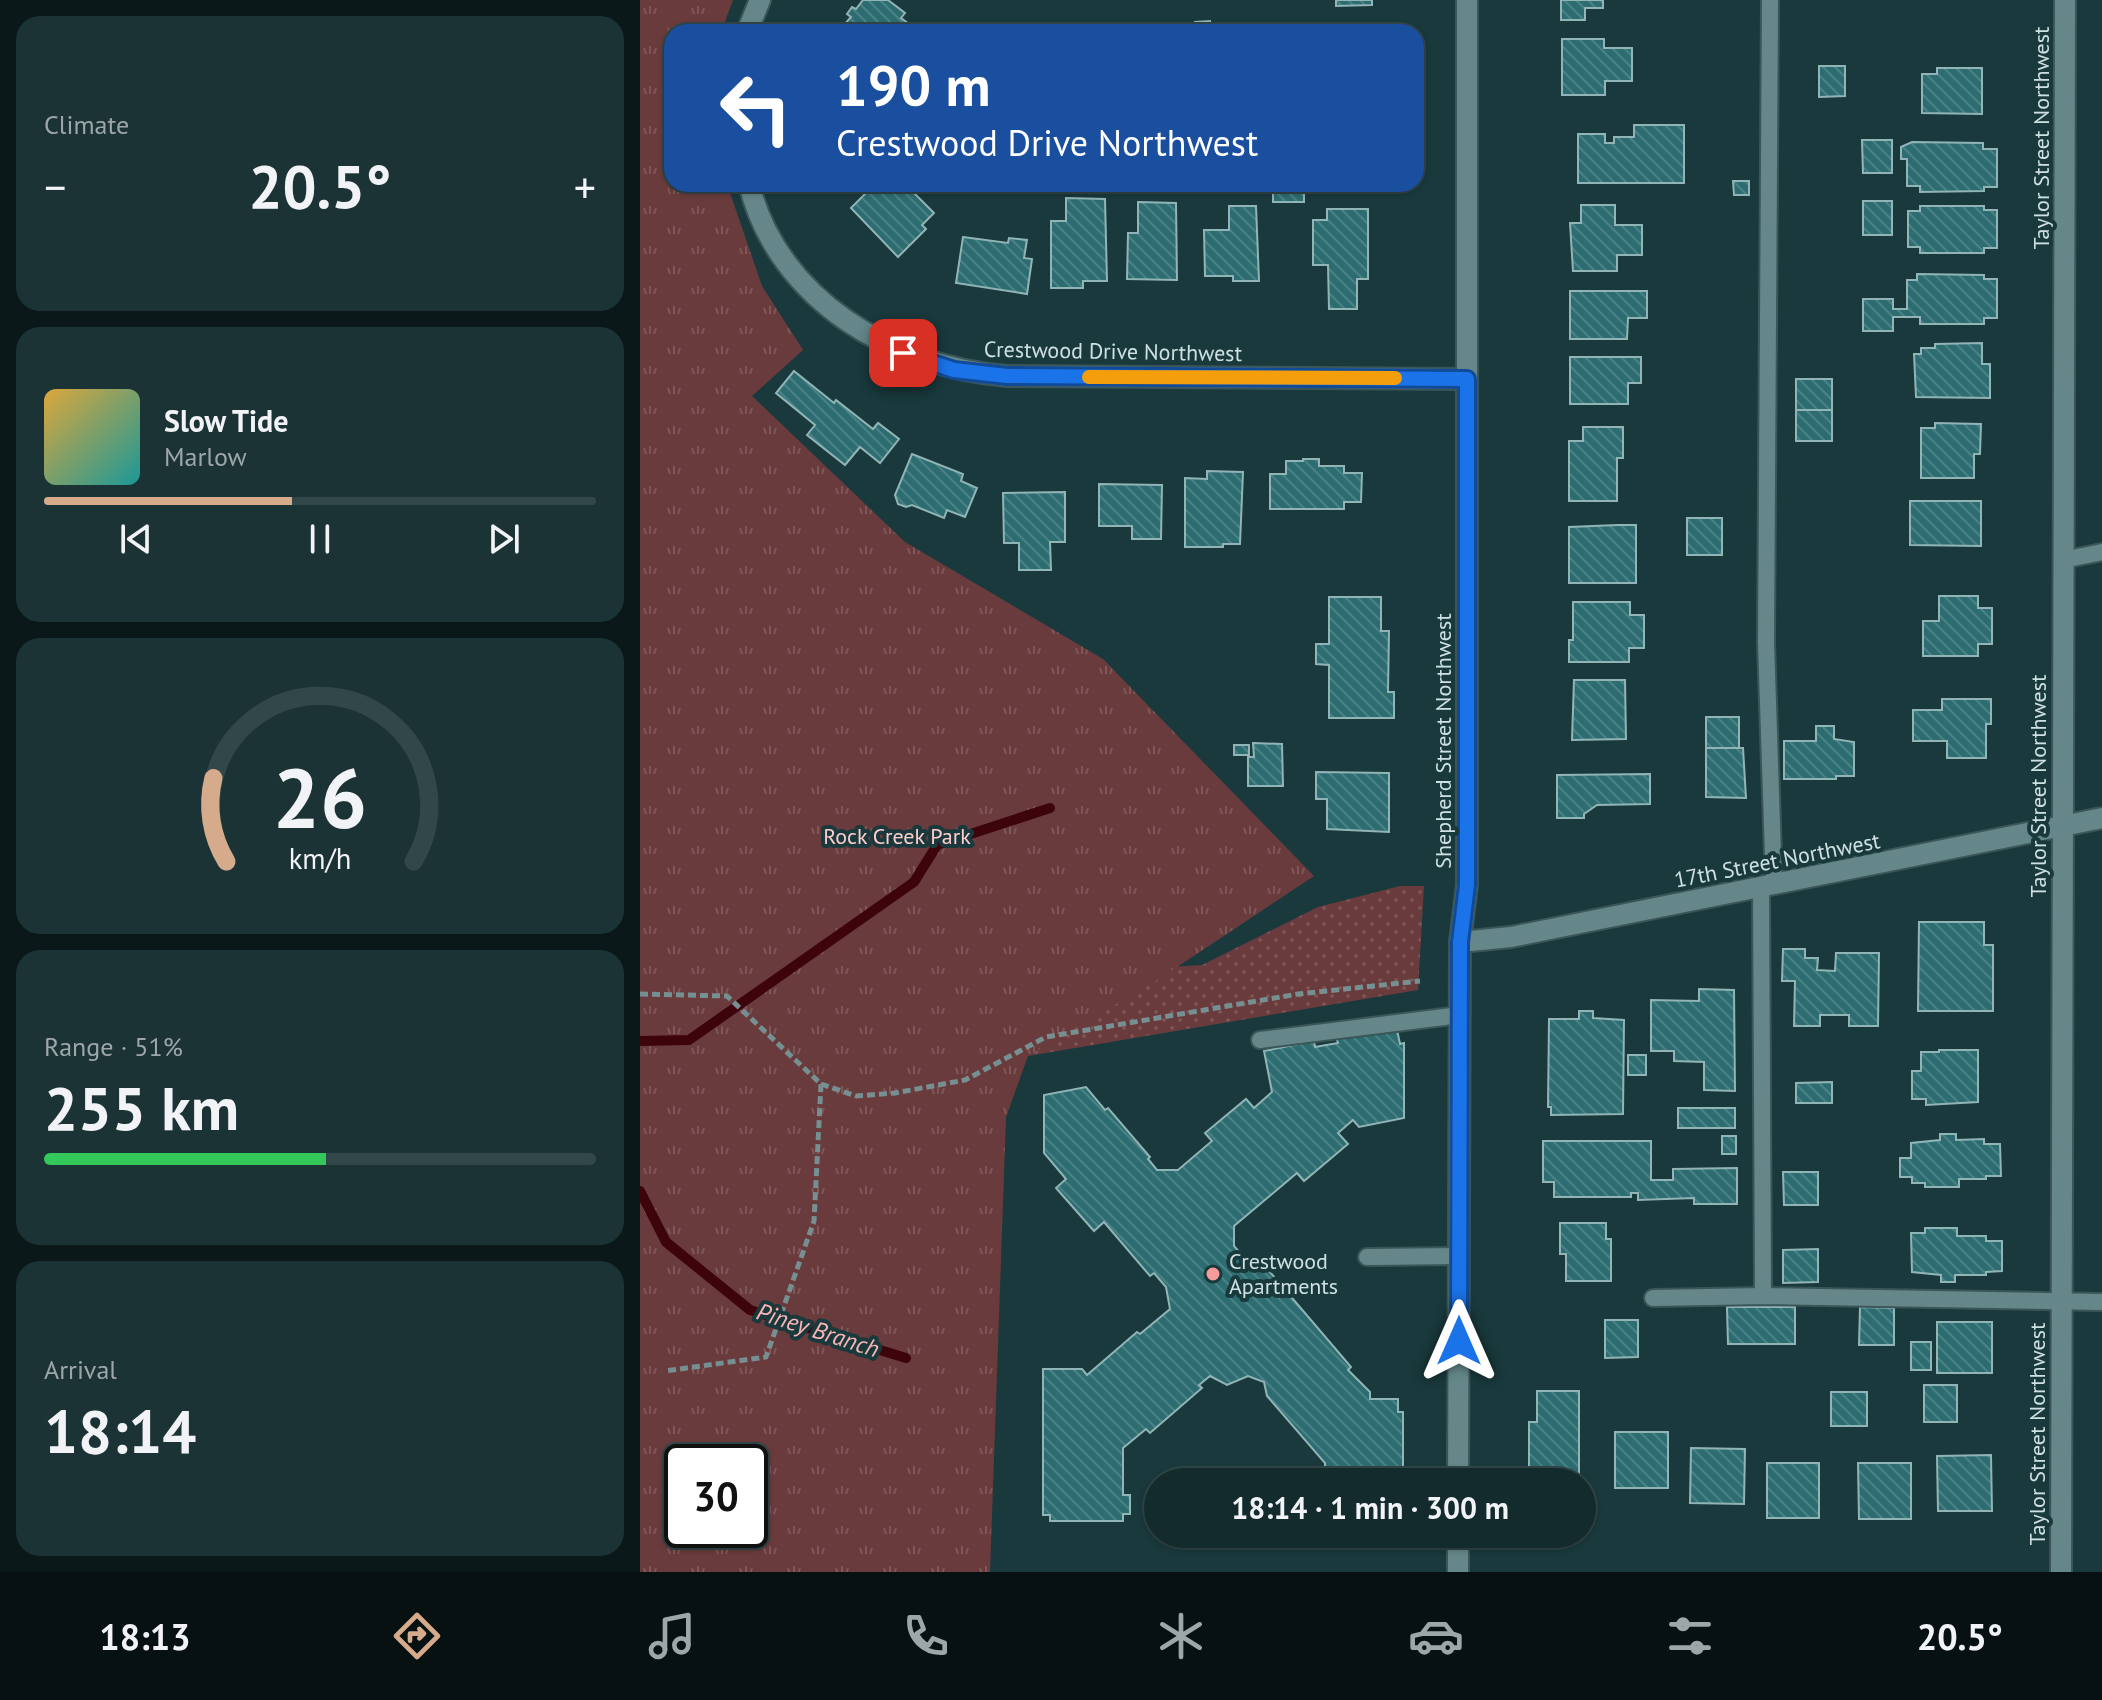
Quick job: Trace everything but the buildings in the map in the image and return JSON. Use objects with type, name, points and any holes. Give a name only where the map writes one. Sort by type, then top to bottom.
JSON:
[{"type":"street","points":[[750,24],[760,0]]},
{"type":"street","name":"Shepherd Street Northwest","points":[[1458,1468],[1460,942],[1467,885],[1467,0]]},
{"type":"street","name":"Taylor Street Northwest","points":[[2061,1572],[2065,0]]},
{"type":"street","name":"Crestwood Drive Northwest","points":[[751,192],[758,213],[780,255],[815,295],[879,342],[954,370],[1007,376],[1467,379]]},
{"type":"street","name":"17th Street Northwest","points":[[1460,942],[1511,937],[2102,818]]},
{"type":"street","points":[[1458,1548],[1458,1572]]},
{"type":"lane","points":[[1763,1296],[1770,0]]},
{"type":"lane","points":[[2063,560],[2102,552]]},
{"type":"lane","points":[[1260,1040],[1460,1015]]},
{"type":"lane","points":[[1367,1257],[1459,1256]]},
{"type":"lane","points":[[1653,1298],[1763,1296],[2102,1302]]},
{"type":"path","points":[[640,994],[727,996],[821,1084],[856,1096],[895,1093],[965,1080],[1046,1037],[1298,994],[1420,981]]},
{"type":"path","points":[[665,1371],[766,1357],[814,1221],[821,1084]]},
{"type":"green space","name":"Rock Creek Park","points":[[640,0],[733,0],[724,24],[664,24],[664,192],[730,192],[762,286],[803,350],[752,396],[905,542],[1103,659],[1314,876],[1159,979],[1028,1056],[1006,1117],[990,1572],[640,1572]]},
{"type":"green space","points":[[1400,886],[1424,886],[1418,990],[1028,1056],[1016,1063],[1104,971],[1202,965],[1318,907]]},
{"type":"waterway","points":[[640,1041],[689,1040],[914,882],[937,845],[1050,808]]},
{"type":"waterway","name":"Piney Branch","points":[[640,1191],[666,1242],[750,1310],[906,1358]]},
{"type":"slow traffic","points":[[1089,377],[1395,378]]},
{"type":"place","name":"Crestwood Apartments","points":[[1213,1274]]},
{"type":"route","points":[[903,353],[954,370],[1007,376],[1467,379],[1467,885],[1460,942],[1459,1341]]}]
